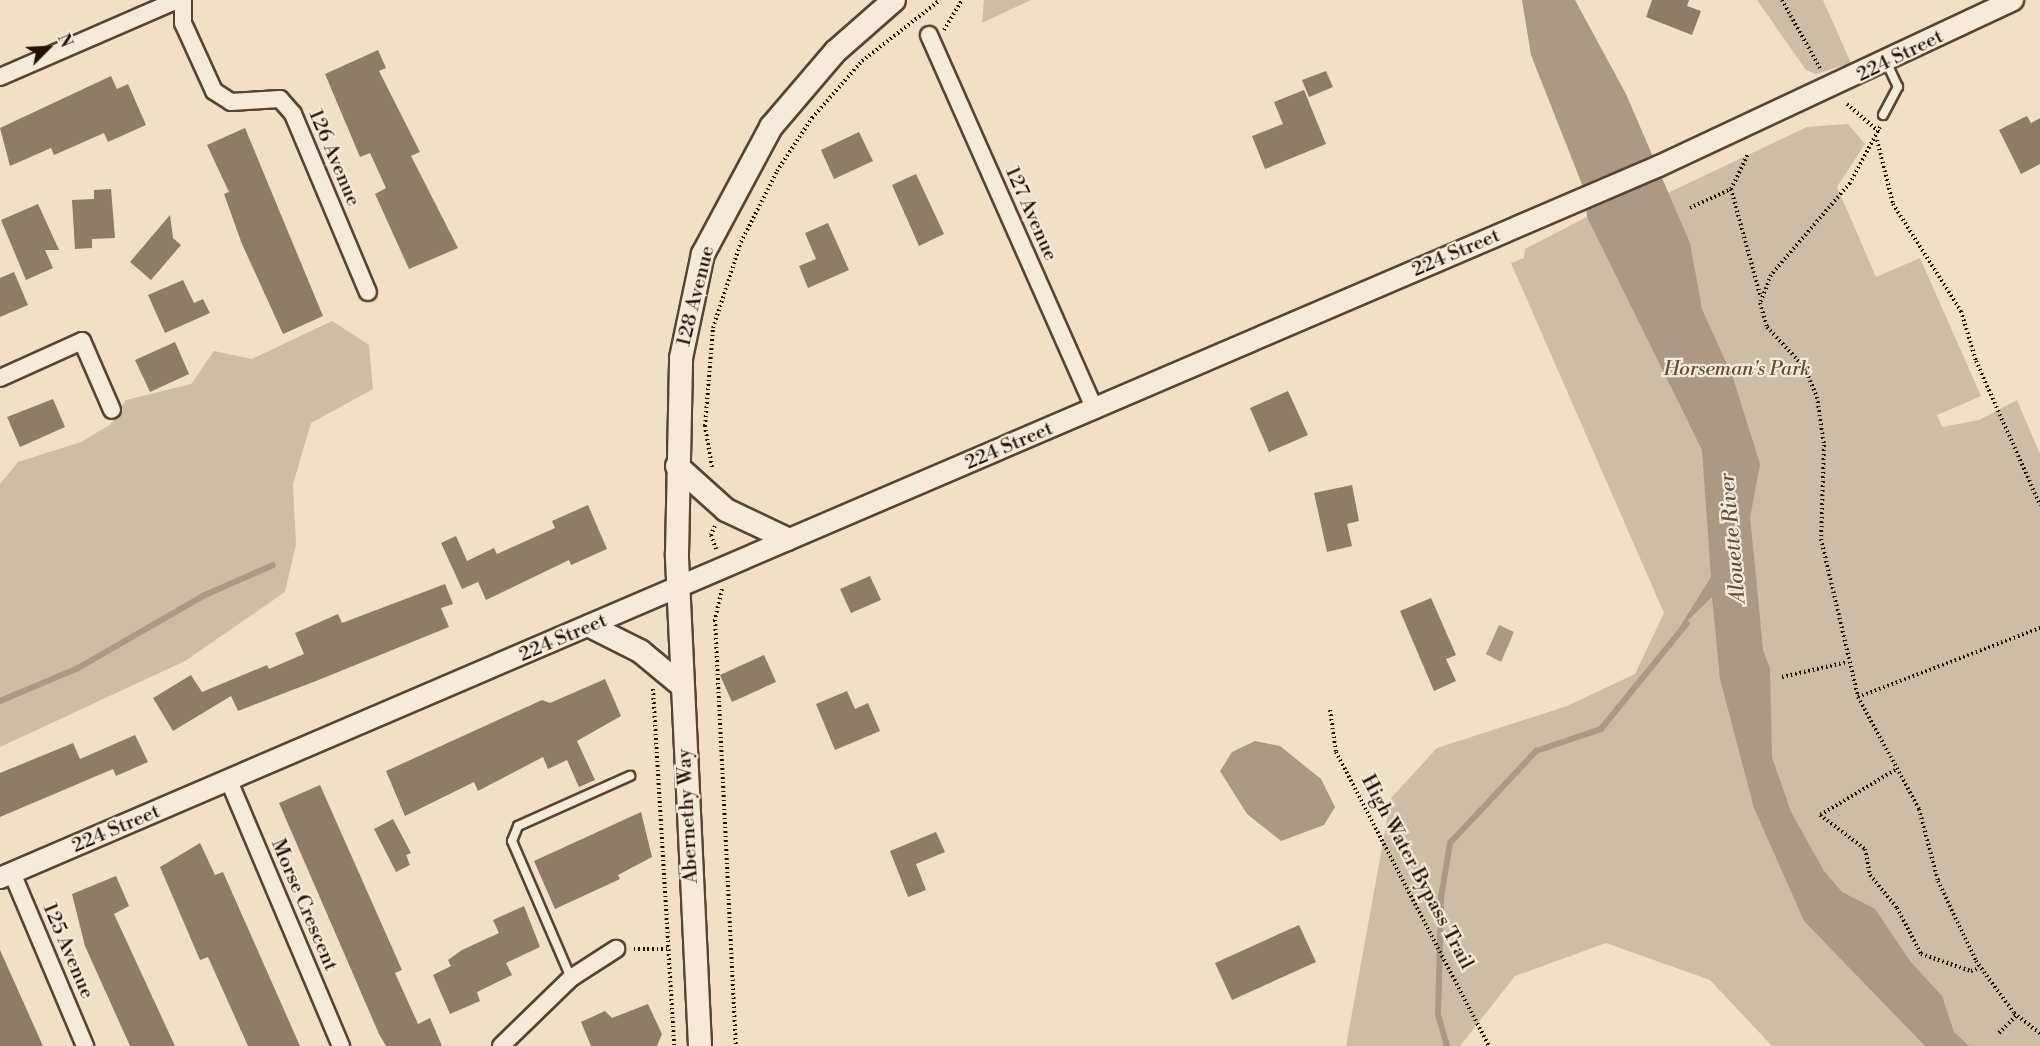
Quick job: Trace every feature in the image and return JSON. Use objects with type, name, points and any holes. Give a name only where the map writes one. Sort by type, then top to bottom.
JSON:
[{"type":"main road","name":"128 Avenue","points":[[680,585],[677,466],[681,358],[703,254],[771,128],[836,51],[894,0]]},
{"type":"main road","points":[[677,466],[726,510],[787,539]]},
{"type":"main road","name":"Abernethy Way","points":[[680,585],[681,685],[700,1046]]},
{"type":"main road","points":[[590,626],[640,651],[681,685]]},
{"type":"street","points":[[0,77],[177,0]]},
{"type":"street","name":"126 Avenue","points":[[183,0],[183,23],[214,91],[231,102],[280,99],[293,114],[368,292]]},
{"type":"street","name":"224 Street","points":[[6,876],[1668,162],[1887,63],[2013,0]]},
{"type":"street","name":"127 Avenue","points":[[930,38],[1095,410]]},
{"type":"street","points":[[0,378],[82,341],[112,410]]},
{"type":"street","name":"Morse Crescent","points":[[229,781],[341,1046]]},
{"type":"street","name":"125 Avenue","points":[[6,876],[86,1046]]},
{"type":"street","points":[[501,1046],[571,978],[616,949]]},
{"type":"lane","points":[[1883,115],[1898,87],[1887,63]]},
{"type":"lane","points":[[571,978],[512,841],[518,826],[630,776]]},
{"type":"path","points":[[714,471],[705,451],[713,328],[741,242],[777,171],[812,118],[862,61],[940,0]]},
{"type":"path","points":[[930,38],[948,26],[962,0]]},
{"type":"path","points":[[1782,0],[1829,90]]},
{"type":"path","points":[[1847,104],[1880,132]]},
{"type":"path","points":[[1760,296],[1771,275],[1836,202],[1876,139],[1893,204],[1961,311],[1976,361],[2040,505]]},
{"type":"path","points":[[1690,208],[1731,189],[1748,154]]},
{"type":"path","points":[[1731,189],[1767,327],[1805,368],[1817,396],[1824,445],[1821,539],[1839,603],[1847,662],[1858,697],[1894,770],[1920,809],[1938,881],[1980,968],[2016,1016],[2040,1033]]},
{"type":"path","points":[[715,542],[710,535],[717,522]]},
{"type":"path","points":[[722,591],[714,606],[736,1046]]},
{"type":"path","points":[[1858,697],[2040,628]]},
{"type":"path","points":[[1782,677],[1847,662]]},
{"type":"path","points":[[652,680],[674,1046]]},
{"type":"path","name":"High Water Bypass Trail","points":[[1330,710],[1336,753],[1489,1046]]},
{"type":"path","points":[[1894,770],[1820,815],[1865,849],[1870,875],[1897,908],[1921,954],[1971,971],[1980,968]]},
{"type":"path","points":[[616,949],[669,949]]},
{"type":"path","points":[[1999,1033],[2016,1016]]},
{"type":"green space","points":[[984,0],[1031,0],[982,23]]},
{"type":"green space","points":[[1757,0],[1823,0],[1851,63],[1816,74],[1806,70]]},
{"type":"green space","name":"Horseman's Park","points":[[1848,124],[1865,144],[1837,187],[1876,277],[1920,258],[1981,396],[1937,415],[1942,427],[1979,420],[2017,400],[2040,454],[2040,1046],[1772,1046],[1710,980],[1606,943],[1515,976],[1460,1046],[1346,1046],[1391,798],[1437,748],[1567,706],[1635,674],[1664,613],[1511,263],[1524,258],[1525,249],[1587,217],[1594,228],[1807,127]]},
{"type":"green space","points":[[332,321],[369,345],[373,389],[311,423],[293,484],[296,544],[285,592],[185,661],[0,747],[0,484],[18,462],[81,442],[111,424],[126,400],[191,384],[214,351],[252,359]]},
{"type":"water","name":"Alouette River","points":[[1522,0],[1575,0],[1626,94],[1690,243],[1702,309],[1733,378],[1760,464],[1750,518],[1763,650],[1770,669],[1772,757],[1791,812],[1824,871],[1842,892],[1875,909],[1910,961],[1942,996],[1954,1032],[1969,1046],[1925,1046],[1804,921],[1754,808],[1720,679],[1712,597],[1678,630],[1711,577],[1702,450],[1587,217],[1585,192],[1531,55]]},
{"type":"water","points":[[1499,625],[1514,632],[1501,662],[1486,654]]},
{"type":"water","points":[[1255,741],[1280,746],[1321,779],[1335,807],[1324,825],[1281,841],[1247,814],[1220,771],[1232,752]]},
{"type":"building","points":[[1652,0],[1689,0],[1687,6],[1701,11],[1692,35],[1646,17]]},
{"type":"building","points":[[378,50],[386,68],[379,71],[420,152],[411,156],[458,248],[409,269],[375,194],[386,188],[370,153],[360,157],[325,74]]},
{"type":"building","points":[[1326,71],[1333,87],[1309,97],[1302,80]]},
{"type":"building","points":[[111,76],[117,89],[128,84],[146,125],[108,142],[104,133],[54,155],[51,148],[10,166],[0,128]]},
{"type":"building","points":[[1304,90],[1326,144],[1265,169],[1252,136],[1283,124],[1274,102]]},
{"type":"building","points":[[2027,116],[2031,123],[2040,118],[2040,164],[2021,174],[1999,130]]},
{"type":"building","points":[[245,128],[323,316],[283,334],[242,244],[224,194],[229,192],[207,145]]},
{"type":"building","points":[[859,132],[873,161],[834,179],[821,150]]},
{"type":"building","points":[[916,174],[944,234],[919,246],[892,185]]},
{"type":"building","points":[[111,189],[115,238],[92,239],[92,248],[75,249],[72,200],[94,199],[94,190]]},
{"type":"building","points":[[38,204],[59,250],[45,250],[53,268],[26,280],[1,220]]},
{"type":"building","points":[[170,215],[173,238],[181,245],[151,280],[130,262]]},
{"type":"building","points":[[828,223],[849,270],[808,288],[799,266],[816,259],[805,233]]},
{"type":"building","points":[[14,272],[28,305],[0,317],[0,278]]},
{"type":"building","points":[[183,280],[194,303],[203,299],[210,313],[165,333],[148,295]]},
{"type":"building","points":[[175,342],[189,374],[150,392],[135,360]]},
{"type":"building","points":[[1288,391],[1308,435],[1269,452],[1250,408]]},
{"type":"building","points":[[53,399],[65,427],[20,447],[7,417]]},
{"type":"building","points":[[1352,485],[1359,521],[1347,524],[1352,546],[1327,552],[1314,493]]},
{"type":"building","points":[[588,505],[607,549],[571,565],[569,560],[486,600],[478,582],[462,589],[441,543],[456,536],[467,561],[494,548],[497,554],[555,528],[552,521]]},
{"type":"building","points":[[870,576],[881,600],[851,613],[840,589]]},
{"type":"building","points":[[445,584],[453,604],[441,608],[449,627],[316,681],[238,711],[231,696],[173,731],[153,698],[191,675],[202,692],[267,665],[269,669],[304,654],[295,633],[338,614],[342,623]]},
{"type":"building","points":[[1431,598],[1456,655],[1446,659],[1456,681],[1434,691],[1400,611]]},
{"type":"building","points":[[764,655],[776,682],[732,702],[720,675]]},
{"type":"building","points":[[605,679],[621,716],[577,741],[595,780],[579,787],[567,760],[548,769],[543,757],[478,791],[474,782],[405,816],[386,771],[542,700],[550,703]]},
{"type":"building","points":[[847,691],[855,709],[868,703],[880,731],[835,750],[816,704]]},
{"type":"building","points":[[135,735],[148,762],[116,776],[113,769],[0,817],[0,773],[73,743],[80,759]]},
{"type":"building","points":[[320,785],[402,970],[395,973],[418,1024],[430,1018],[442,1046],[386,1046],[379,1034],[279,803]]},
{"type":"building","points":[[641,812],[652,857],[618,875],[620,879],[555,909],[534,861]]},
{"type":"building","points":[[393,819],[411,853],[406,855],[410,865],[396,872],[374,829]]},
{"type":"building","points":[[936,832],[945,852],[916,864],[926,890],[908,897],[890,851]]},
{"type":"building","points":[[200,843],[215,875],[223,872],[300,1046],[248,1046],[208,957],[200,960],[160,867]]},
{"type":"building","points":[[116,876],[129,906],[114,914],[175,1046],[130,1046],[85,946],[72,894]]},
{"type":"building","points":[[524,906],[540,947],[506,963],[512,975],[477,992],[480,1001],[450,1014],[433,975],[451,966],[448,960],[462,950],[499,933],[493,920]]},
{"type":"building","points":[[1299,925],[1316,962],[1232,1000],[1215,963]]},
{"type":"building","points":[[0,950],[30,1017],[43,1046],[0,1046]]},
{"type":"building","points":[[648,1004],[662,1034],[657,1046],[591,1046],[581,1022],[605,1011],[612,1018]]},
{"type":"waterway","points":[[0,701],[78,668],[205,595],[273,565]]},
{"type":"waterway","points":[[1447,1046],[1438,1015],[1441,898],[1450,843],[1536,751],[1601,729],[1687,623]]}]
